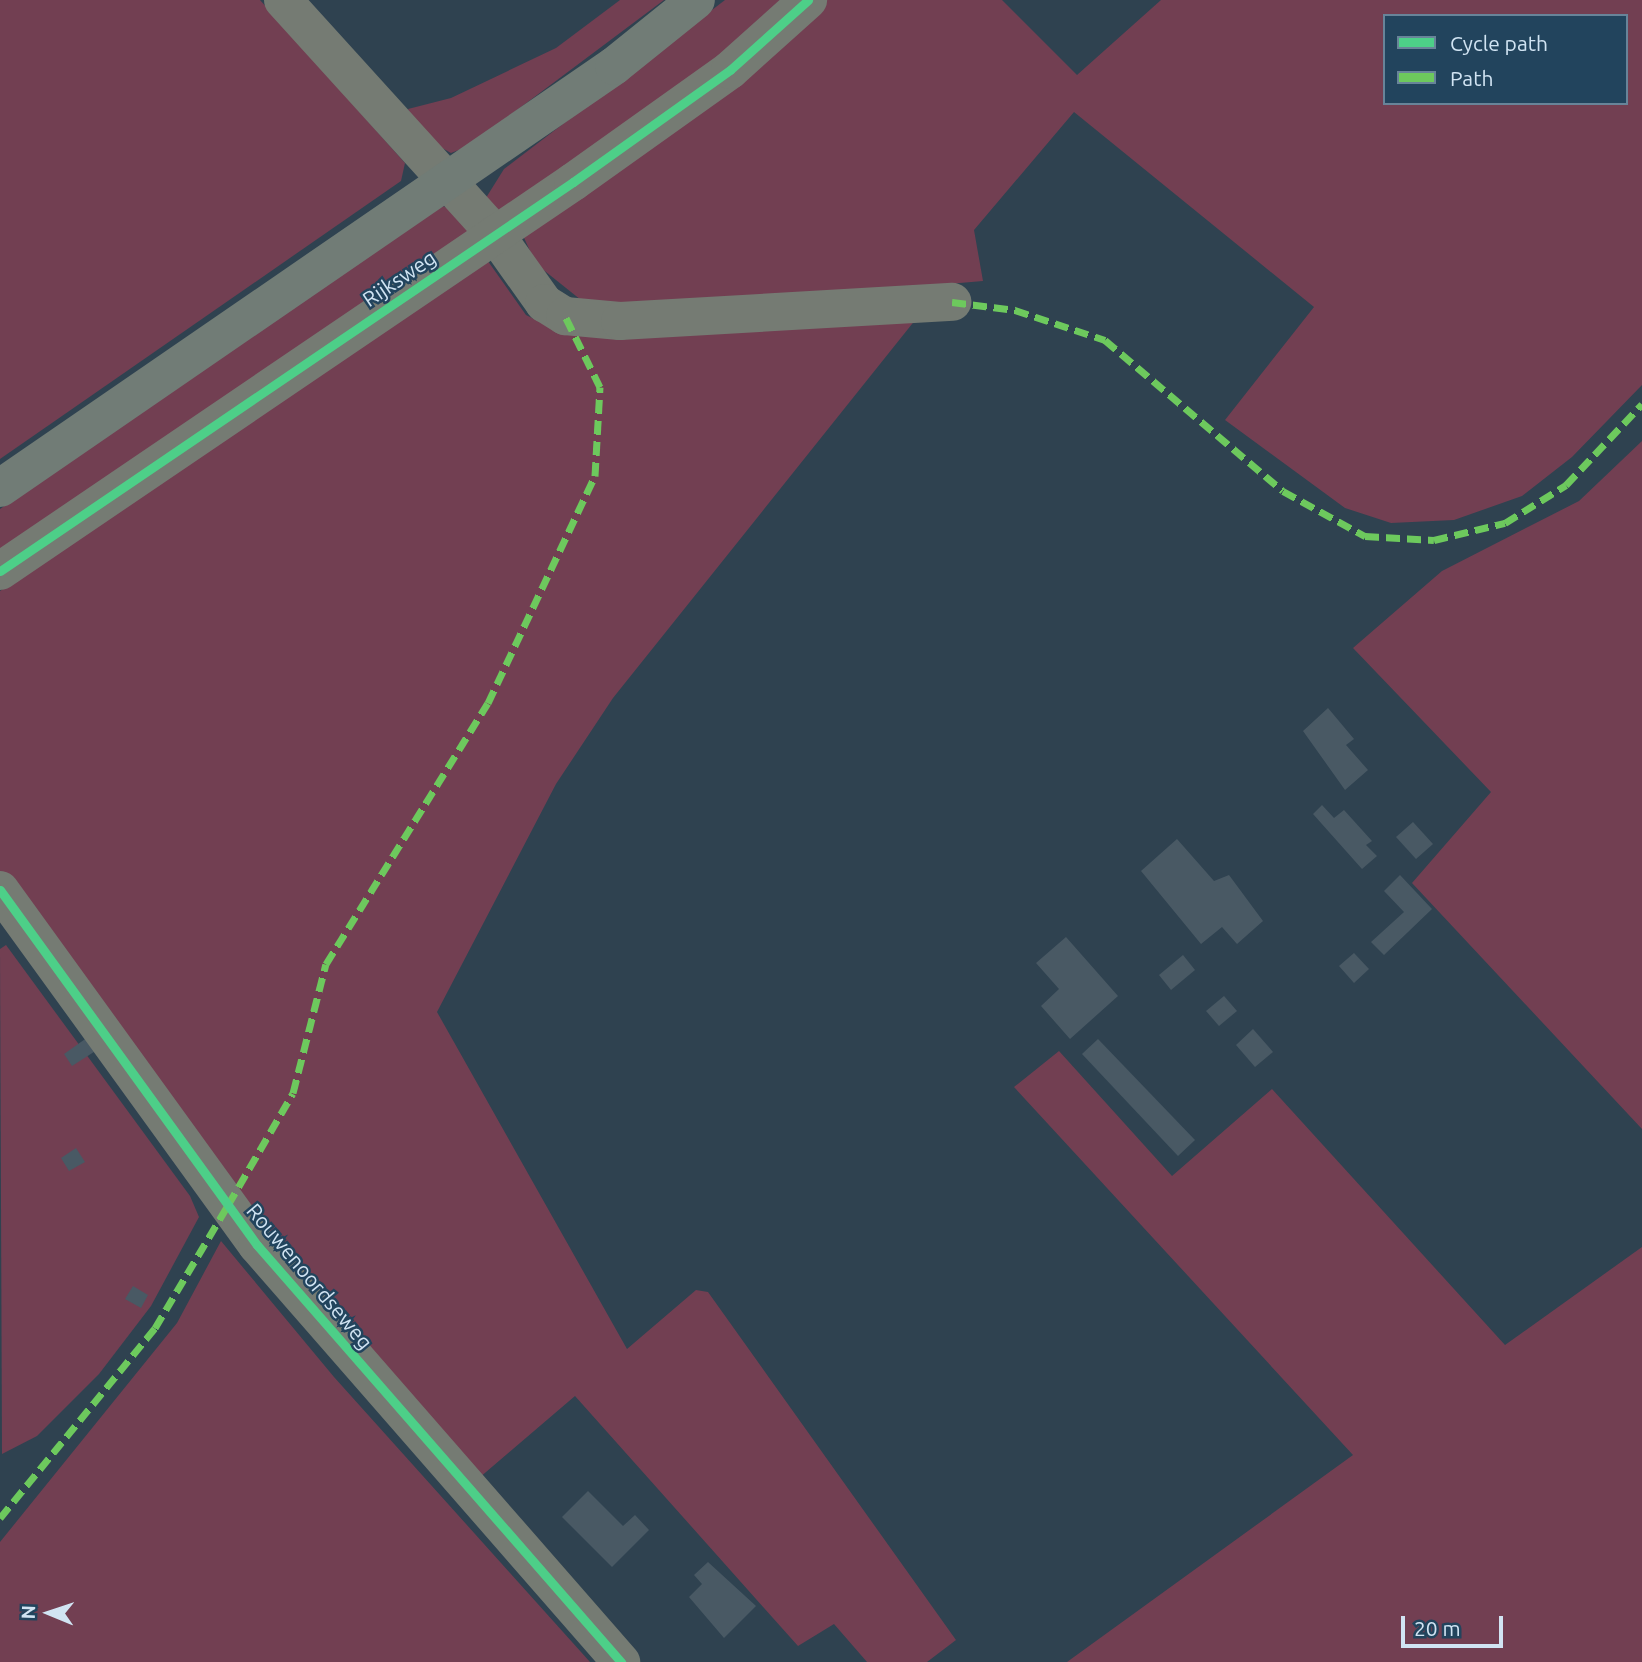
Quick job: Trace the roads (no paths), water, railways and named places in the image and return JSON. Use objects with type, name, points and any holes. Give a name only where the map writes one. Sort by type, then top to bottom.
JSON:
[{"type":"main road","points":[[0,488],[447,182],[696,0]]},
{"type":"street","points":[[283,0],[495,234],[518,273],[565,316],[620,321],[952,302]]},
{"type":"street","name":"Rijksweg","points":[[0,571],[495,234],[730,70],[808,0]]},
{"type":"street","name":"Rouwenoordseweg","points":[[0,890],[257,1245],[621,1662]]}]
